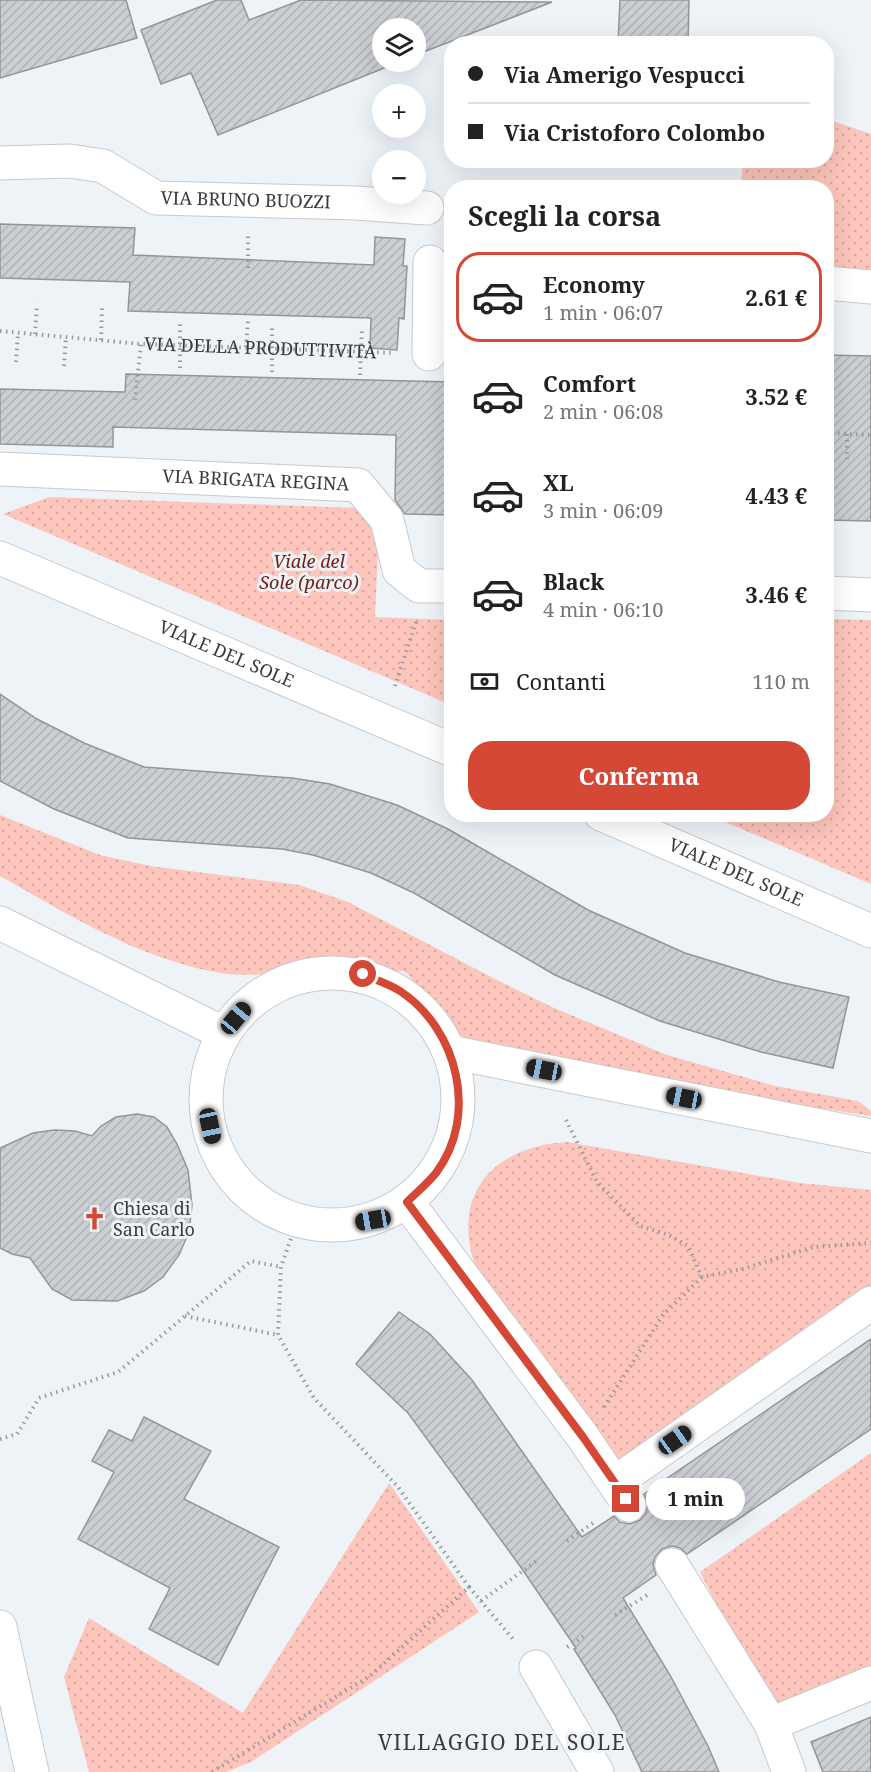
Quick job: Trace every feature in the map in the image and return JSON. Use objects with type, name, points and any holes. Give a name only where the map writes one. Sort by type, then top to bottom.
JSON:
[{"type":"street","name":"VIA BRUNO BUOZZI","points":[[0,163],[70,161],[103,166],[156,198],[357,203],[427,208]]},
{"type":"street","points":[[429,354],[430,262]]},
{"type":"street","points":[[834,285],[871,287]]},
{"type":"street","name":"VIA BRIGATA REGINA","points":[[0,469],[358,485],[387,520],[399,570],[419,586],[444,586]]},
{"type":"street","name":"VIALE DEL SOLE","points":[[0,558],[444,747]]},
{"type":"street","points":[[834,593],[871,595]]},
{"type":"street","name":"VIALE DEL SOLE","points":[[619,822],[871,931]]},
{"type":"street","points":[[0,923],[223,1034]]},
{"type":"street","points":[[322,971],[363,974],[400,990],[430,1017],[450,1052],[460,1093],[455,1134],[436,1172],[407,1202],[373,1220],[334,1226],[297,1221],[262,1204],[233,1179],[214,1145],[206,1107],[207,1088],[209,1069],[223,1034],[249,1002],[283,981],[322,971]]},
{"type":"street","points":[[450,1052],[871,1136]]},
{"type":"street","points":[[407,1202],[583,1437],[622,1493],[871,1303]]},
{"type":"street","points":[[672,1565],[771,1724],[789,1772]]},
{"type":"street","points":[[0,1627],[12,1737],[32,1772]]},
{"type":"street","points":[[536,1667],[597,1772]]},
{"type":"street","points":[[771,1724],[871,1683]]},
{"type":"path","points":[[35,334],[37,304]]},
{"type":"path","points":[[101,340],[102,308]]},
{"type":"path","points":[[246,347],[248,320]]},
{"type":"path","points":[[180,321],[180,368]]},
{"type":"path","points":[[272,325],[272,372]]},
{"type":"path","points":[[360,375],[362,328]]},
{"type":"path","name":"VIA DELLA PRODUTTIVITÀ","points":[[0,331],[141,344],[429,354]]},
{"type":"path","points":[[16,362],[18,333]]},
{"type":"path","points":[[64,366],[66,337]]},
{"type":"path","points":[[135,400],[141,344]]},
{"type":"path","points":[[834,433],[871,435]]},
{"type":"path","points":[[847,434],[847,459]]},
{"type":"path","points":[[383,721],[418,618]]},
{"type":"path","points":[[566,1120],[597,1182],[640,1226],[669,1235],[688,1246],[702,1277]]},
{"type":"path","points":[[297,1221],[281,1267],[278,1335],[314,1398],[398,1487],[469,1587],[536,1667]]},
{"type":"path","points":[[583,1437],[663,1315],[702,1277],[743,1269],[813,1247],[871,1243]]},
{"type":"path","points":[[0,1439],[17,1434],[39,1398],[118,1372],[251,1261],[281,1267]]},
{"type":"path","points":[[184,1316],[278,1335]]},
{"type":"path","points":[[481,1602],[538,1560]]},
{"type":"path","points":[[212,1772],[369,1676],[469,1587]]},
{"type":"green space","points":[[834,121],[871,134],[871,277],[834,274],[834,180],[742,180],[742,168],[834,168]]},
{"type":"green space","name":"Viale del Sole (parco)","points":[[49,497],[357,508],[379,523],[375,617],[444,620],[444,702],[3,514]]},
{"type":"green space","points":[[834,619],[871,620],[871,884],[725,822],[834,822]]},
{"type":"green space","points":[[0,815],[100,855],[150,866],[299,885],[348,902],[554,1008],[667,1055],[775,1086],[858,1101],[871,1111],[871,1116],[509,1059],[463,1037],[443,1021],[409,975],[403,971],[234,974],[191,967],[162,958],[106,934],[0,876]]},
{"type":"green space","points":[[567,1142],[800,1183],[871,1190],[871,1302],[627,1471],[515,1317],[486,1289],[472,1256],[468,1230],[471,1207],[479,1186],[493,1169],[513,1155],[538,1146]]},
{"type":"green space","points":[[871,1453],[871,1681],[776,1721],[700,1572]]},
{"type":"green space","points":[[389,1483],[479,1612],[251,1762],[226,1772],[89,1772],[64,1677],[89,1618],[243,1713]]},
{"type":"building","points":[[0,0],[126,0],[137,38],[0,78]]},
{"type":"building","points":[[217,0],[241,0],[249,20],[301,0],[552,2],[465,36],[444,36],[444,44],[426,51],[426,18],[372,18],[372,72],[374,72],[218,135],[191,73],[161,84],[141,30]]},
{"type":"building","points":[[620,0],[689,0],[688,36],[618,36]]},
{"type":"building","points":[[0,224],[135,228],[133,255],[374,265],[375,237],[405,239],[403,266],[407,266],[404,319],[399,318],[397,350],[370,348],[371,318],[128,311],[130,282],[0,278]]},
{"type":"building","points":[[834,355],[871,356],[871,521],[834,520]]},
{"type":"building","points":[[126,374],[444,382],[444,515],[405,514],[395,500],[396,435],[113,427],[113,447],[0,444],[0,389],[125,392]]},
{"type":"building","points":[[0,694],[37,719],[84,743],[144,767],[292,778],[330,784],[397,805],[448,829],[588,910],[685,953],[779,982],[849,997],[833,1068],[761,1052],[660,1021],[555,975],[414,893],[371,873],[313,855],[282,849],[128,838],[54,809],[0,781]]},
{"type":"building","name":"Chiesa di San Carlo","points":[[137,1114],[154,1117],[167,1127],[177,1144],[188,1170],[192,1205],[189,1232],[179,1255],[163,1277],[144,1291],[117,1301],[72,1300],[52,1289],[30,1258],[12,1254],[0,1248],[0,1148],[33,1133],[54,1130],[75,1131],[92,1136],[101,1126],[116,1117]]},
{"type":"building","points":[[399,1312],[430,1334],[472,1380],[582,1537],[614,1516],[620,1522],[630,1524],[640,1520],[646,1513],[648,1504],[644,1494],[871,1339],[871,1429],[687,1554],[680,1548],[672,1546],[662,1549],[655,1557],[653,1565],[656,1575],[623,1598],[670,1675],[708,1746],[719,1772],[642,1772],[615,1715],[574,1649],[576,1648],[520,1566],[408,1413],[356,1364]]},
{"type":"building","points":[[144,1417],[211,1451],[184,1499],[279,1547],[218,1665],[149,1629],[170,1588],[78,1539],[114,1472],[92,1461],[109,1430],[132,1441]]},
{"type":"building","points":[[871,1717],[871,1772],[823,1772],[811,1742]]},
{"type":"place","name":"Chiesa di San Carlo","points":[[95,1219]]},
{"type":"district","name":"VILLAGGIO DEL SOLE","points":[[502,1743]]},
{"type":"route","points":[[363,974],[400,990],[430,1017],[450,1052],[460,1093],[455,1134],[436,1172],[407,1202],[583,1437],[626,1499]]}]
